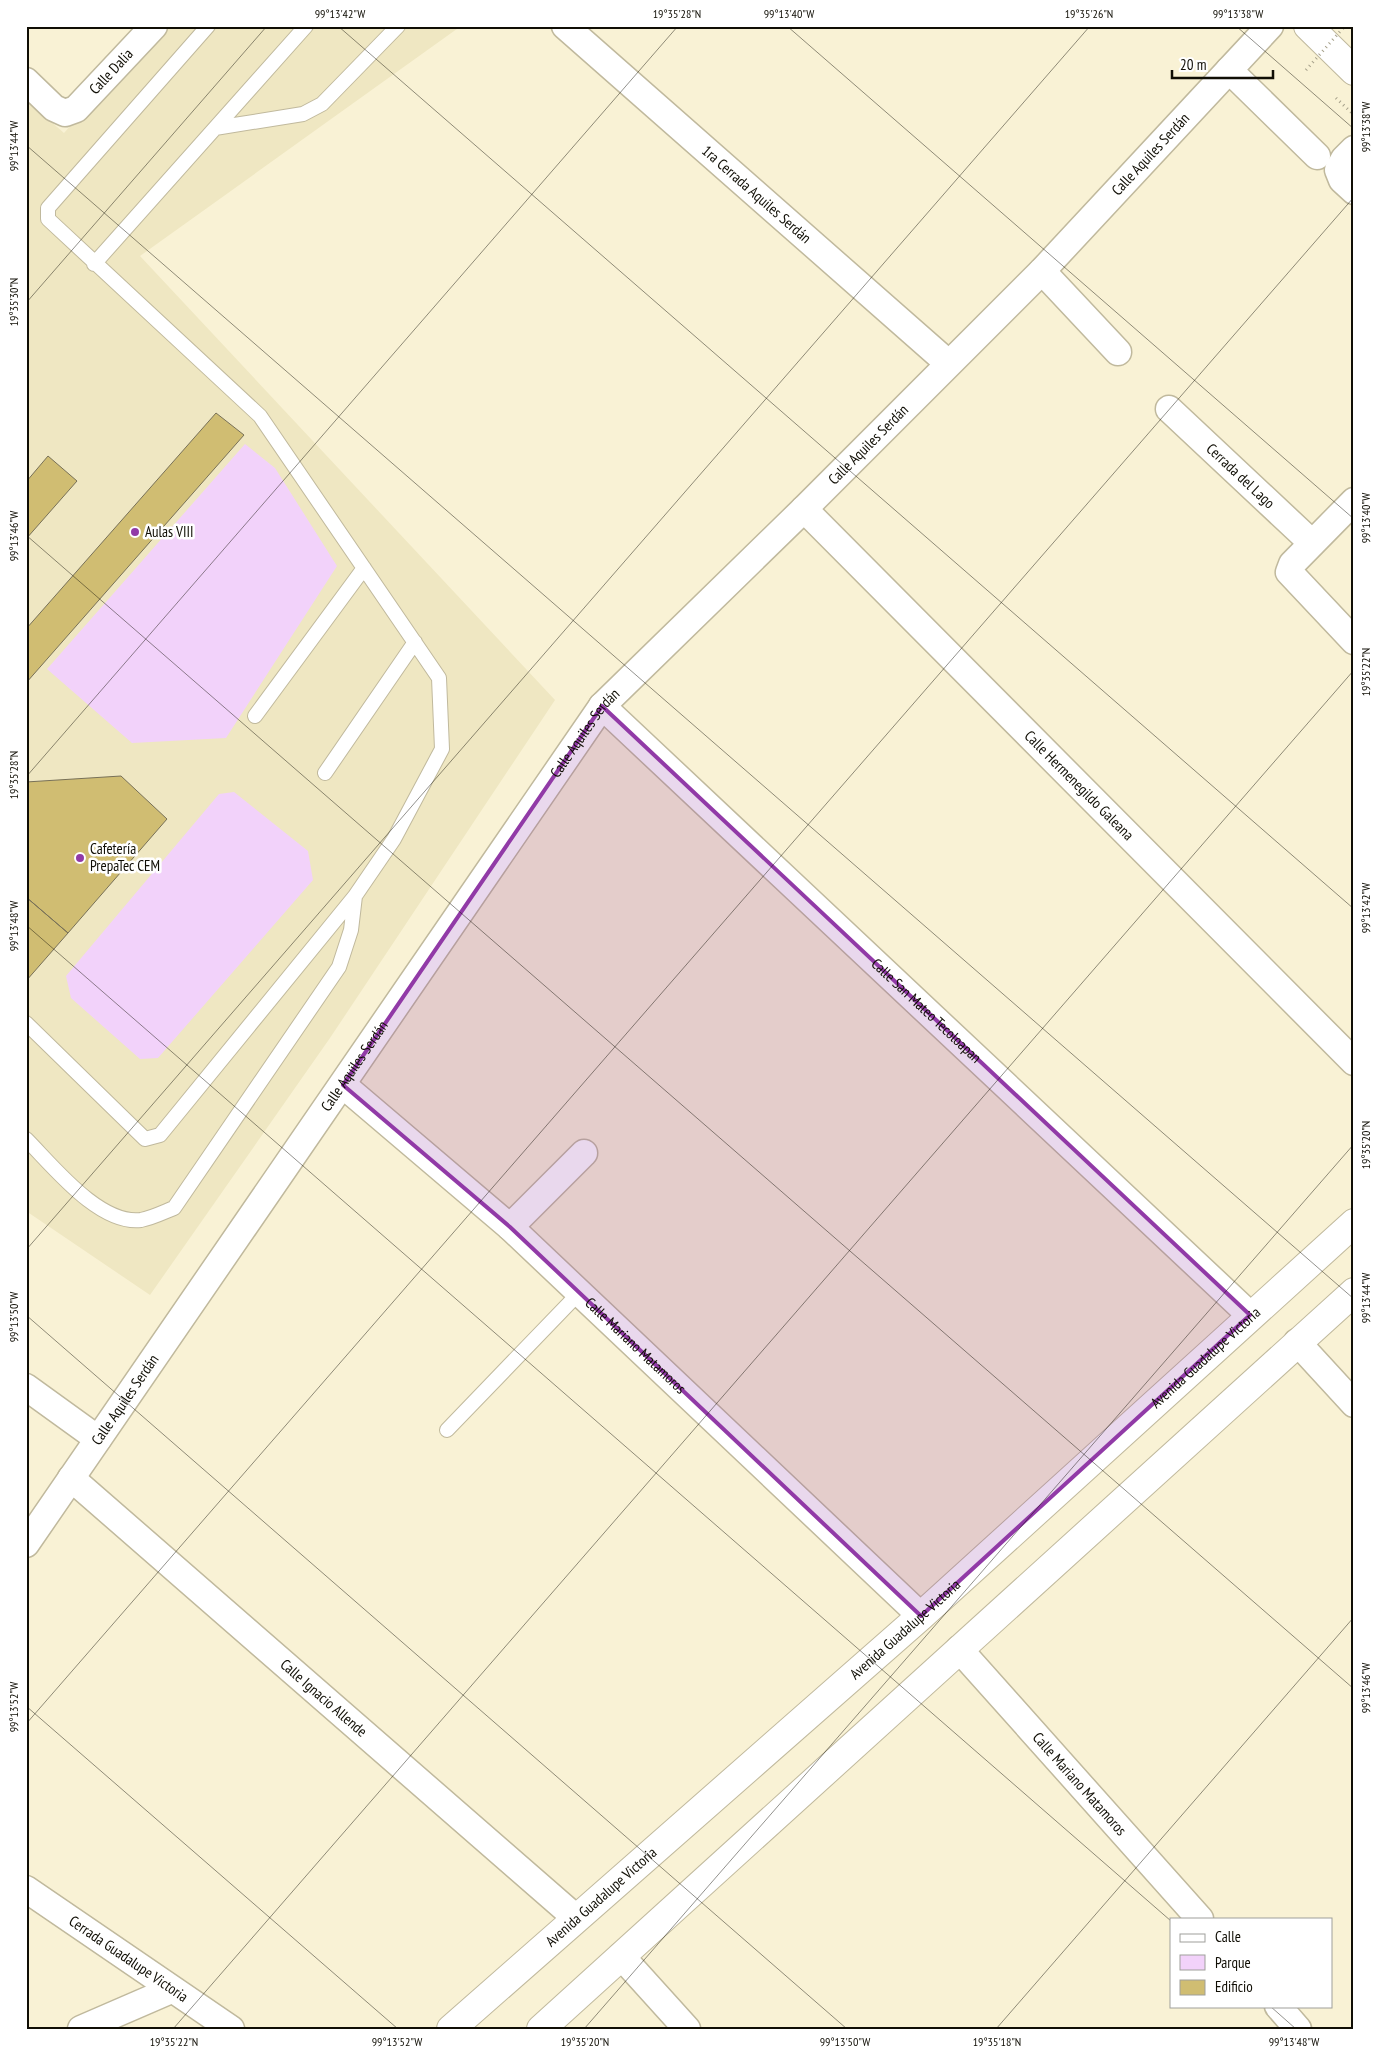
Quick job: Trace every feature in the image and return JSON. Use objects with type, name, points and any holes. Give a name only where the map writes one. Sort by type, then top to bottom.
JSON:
[{"type":"main road","points":[[1308,26],[1354,70]]},
{"type":"main road","name":"Avenida Guadalupe Victoria","points":[[452,2029],[921,1616],[1250,1315],[1354,1223]]},
{"type":"main road","points":[[540,2029],[1354,1292]]},
{"type":"street","name":"Calle Dalia","points":[[26,81],[54,108],[65,113],[76,109],[154,26]]},
{"type":"street","name":"1ra Cerrada Aquiles Serdán","points":[[565,26],[948,363]]},
{"type":"street","name":"Calle Aquiles Serdán","points":[[26,1544],[344,1085],[602,706],[804,509],[1042,271],[1270,26]]},
{"type":"street","points":[[1229,70],[1317,156]]},
{"type":"street","points":[[1354,149],[1344,159],[1338,170],[1342,180],[1354,192]]},
{"type":"street","points":[[1042,271],[1118,352]]},
{"type":"street","name":"Cerrada del Lago","points":[[1169,409],[1312,542]]},
{"type":"street","points":[[1354,501],[1312,542],[1292,564],[1289,572],[1354,641]]},
{"type":"street","name":"Calle Hermenegildo Galeana","points":[[804,509],[1354,1062]]},
{"type":"street","name":"Calle San Mateo Tecoloapan","points":[[602,706],[1250,1315]]},
{"type":"street","name":"Calle Mariano Matamoros","points":[[344,1085],[510,1227],[921,1616]]},
{"type":"street","points":[[510,1227],[584,1153]]},
{"type":"street","points":[[1297,1342],[1354,1404]]},
{"type":"street","points":[[26,1387],[98,1439]]},
{"type":"street","name":"Calle Ignacio Allende","points":[[71,1478],[576,1918]]},
{"type":"street","name":"Calle Mariano Matamoros","points":[[959,1649],[1199,1918]]},
{"type":"street","name":"Cerrada Guadalupe Victoria","points":[[26,1889],[171,1990],[231,2029]]},
{"type":"street","points":[[621,1956],[687,2029]]},
{"type":"street","points":[[81,2029],[171,1990]]},
{"type":"street","points":[[1280,2008],[1298,2029]]},
{"type":"lane","points":[[26,1024],[145,1139],[160,1135],[355,896],[394,839],[442,749],[439,678],[260,416],[94,264],[48,219],[48,208],[208,26]]},
{"type":"lane","points":[[94,264],[306,26]]},
{"type":"lane","points":[[216,128],[303,114],[322,104],[398,26]]},
{"type":"lane","points":[[256,716],[364,568]]},
{"type":"lane","points":[[325,773],[415,642]]},
{"type":"lane","points":[[27,1139],[77,1191],[114,1217],[141,1220],[174,1208],[339,967],[351,930],[355,896]]},
{"type":"lane","points":[[447,1430],[580,1292]]},
{"type":"path","points":[[1306,70],[1345,26]]},
{"type":"highlighted area","points":[[602,706],[1250,1315],[921,1616],[510,1227],[343,1085]]},
{"type":"shaded area","points":[[160,26],[461,26],[140,256],[555,700],[330,1038],[150,1295],[26,1211],[26,100],[64,133]]},
{"type":"green space","points":[[245,444],[275,468],[337,566],[226,738],[132,743],[47,669]]},
{"type":"green space","points":[[234,792],[308,851],[313,880],[158,1058],[140,1059],[71,998],[66,976],[219,794]]},
{"type":"building","name":"Aulas VIII","points":[[216,413],[244,435],[26,683],[26,629]]},
{"type":"building","points":[[48,456],[77,481],[26,539],[26,482]]},
{"type":"building","name":"Cafetería PrepaTec CEM","points":[[121,776],[167,819],[68,933],[26,897],[26,782]]},
{"type":"building","points":[[26,897],[68,933],[26,981]]},
{"type":"place","name":"Aulas VIII","points":[[135,532]]},
{"type":"place","name":"Cafetería PrepaTec CEM","points":[[80,858]]}]
